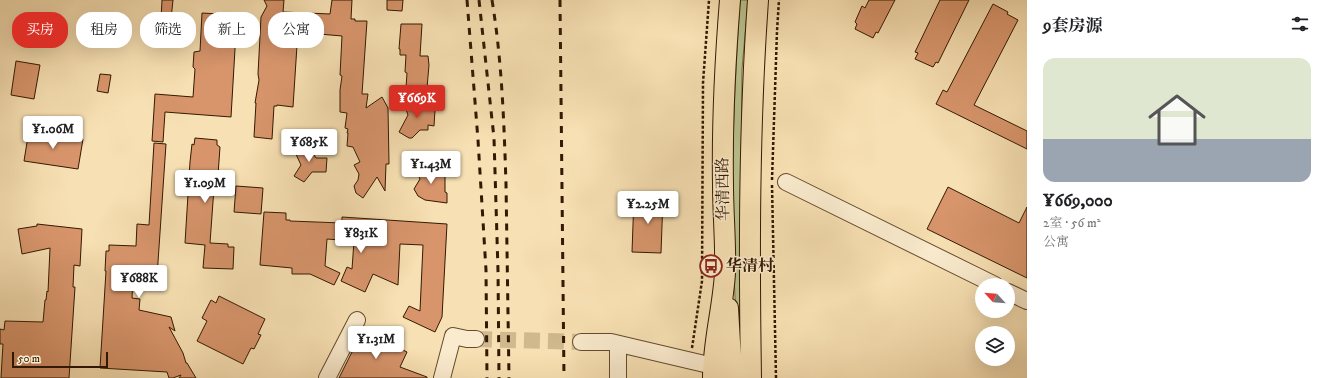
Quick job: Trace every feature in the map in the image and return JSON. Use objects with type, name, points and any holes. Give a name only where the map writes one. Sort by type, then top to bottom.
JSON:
[{"type":"main road","name":"华清西路","points":[[713,372],[725,272],[723,129],[725,57],[730,0]]},
{"type":"main road","name":"华清西路","points":[[751,378],[749,253],[751,130],[758,0]]},
{"type":"main road","points":[[725,272],[731,340],[732,378]]},
{"type":"street","points":[[786,182],[981,278]]},
{"type":"street","points":[[1015,295],[1027,301]]},
{"type":"street","points":[[327,378],[357,320]]},
{"type":"street","points":[[442,378],[452,336],[476,339]]},
{"type":"street","points":[[582,342],[611,342],[691,361],[713,372]]},
{"type":"street","points":[[618,344],[618,378]]},
{"type":"path","points":[[691,361],[692,342],[702,281],[703,83],[709,0]]},
{"type":"green space","points":[[740,0],[748,0],[742,69],[741,187],[745,378],[739,378],[732,211],[734,117]]},
{"type":"building","points":[[162,0],[173,0],[172,12],[161,12]]},
{"type":"building","points":[[264,0],[284,0],[283,12],[268,12],[268,48],[297,48],[293,107],[274,106],[272,139],[254,137],[255,103],[259,80],[261,17],[267,6]]},
{"type":"building","points":[[332,0],[352,0],[351,19],[355,19],[355,21],[367,21],[362,94],[368,94],[366,108],[382,97],[388,108],[389,164],[386,164],[385,191],[377,177],[363,198],[356,193],[354,186],[358,180],[359,174],[354,165],[360,162],[353,147],[347,146],[348,129],[345,128],[347,113],[340,112],[342,36],[324,34],[324,14],[330,14]]},
{"type":"building","points":[[387,0],[403,0],[402,11],[387,10]]},
{"type":"building","points":[[869,0],[895,0],[878,33],[876,32],[873,38],[855,29],[857,24],[855,22],[862,6],[865,8]]},
{"type":"building","points":[[940,0],[969,0],[938,63],[936,62],[933,67],[915,59],[918,53],[915,52]]},
{"type":"building","points":[[993,4],[1008,12],[1007,14],[1018,20],[974,105],[1027,131],[1027,149],[936,104],[943,90],[947,92]]},
{"type":"building","points":[[202,13],[204,13],[204,48],[235,48],[231,117],[165,112],[163,142],[152,141],[155,94],[193,97],[195,69],[193,67],[194,52],[200,51]]},
{"type":"building","points":[[401,24],[422,24],[420,56],[428,56],[429,65],[427,88],[406,88],[406,55],[400,55],[399,49]]},
{"type":"building","points":[[16,61],[40,65],[34,99],[11,95]]},
{"type":"building","points":[[100,74],[111,75],[108,93],[97,91]]},
{"type":"building","points":[[416,98],[422,108],[435,110],[434,126],[428,125],[428,130],[420,130],[412,138],[409,138],[399,132],[408,115],[404,104]]},
{"type":"building","points":[[29,130],[83,139],[78,169],[24,161]]},
{"type":"building","points":[[195,138],[217,140],[217,145],[220,147],[218,175],[215,174],[210,243],[228,244],[228,247],[234,247],[233,269],[203,268],[205,245],[185,243],[190,162],[192,144],[194,145]]},
{"type":"building","points":[[154,143],[166,144],[157,277],[133,277],[132,298],[140,299],[139,310],[171,317],[175,331],[169,327],[183,353],[186,363],[196,378],[179,378],[181,375],[169,378],[167,372],[100,368],[106,251],[109,251],[109,245],[136,246],[137,224],[149,225]]},
{"type":"building","points":[[307,144],[316,158],[327,158],[326,172],[312,172],[304,182],[294,176],[301,165],[294,150]]},
{"type":"building","points":[[427,162],[431,173],[445,173],[445,192],[447,193],[447,203],[425,200],[418,196],[414,189],[420,179],[415,168]]},
{"type":"building","points":[[236,186],[263,188],[261,214],[234,212]]},
{"type":"building","points":[[948,187],[1019,223],[1027,207],[1027,278],[927,229]]},
{"type":"building","points":[[634,197],[663,198],[661,253],[632,252]]},
{"type":"building","points":[[264,212],[286,213],[286,220],[290,221],[342,223],[342,217],[447,224],[442,317],[435,332],[403,317],[409,306],[420,311],[423,245],[400,244],[398,285],[373,274],[365,292],[341,281],[347,267],[352,269],[354,241],[327,239],[325,266],[340,273],[334,285],[310,274],[292,274],[292,268],[260,265]]},
{"type":"building","points":[[37,224],[82,229],[80,266],[74,265],[73,287],[75,287],[69,378],[1,378],[3,344],[0,344],[0,329],[4,330],[5,321],[43,322],[45,300],[47,291],[48,292],[50,248],[22,254],[18,229],[37,226]]},
{"type":"building","points":[[219,296],[265,319],[258,334],[261,335],[254,349],[251,348],[243,364],[197,341],[207,321],[202,318],[211,300],[216,303]]},
{"type":"building","points":[[363,330],[407,352],[400,367],[427,378],[339,378]]},
{"type":"tunnel","points":[[476,339],[581,342]]},
{"type":"railway","points":[[467,0],[486,270],[487,378]]},
{"type":"railway","points":[[479,0],[494,138],[498,271],[499,378]]},
{"type":"railway","points":[[492,0],[502,92],[506,184],[509,378]]},
{"type":"railway","points":[[560,0],[564,378]]},
{"type":"place","name":"华清村","points":[[711,266]]}]
